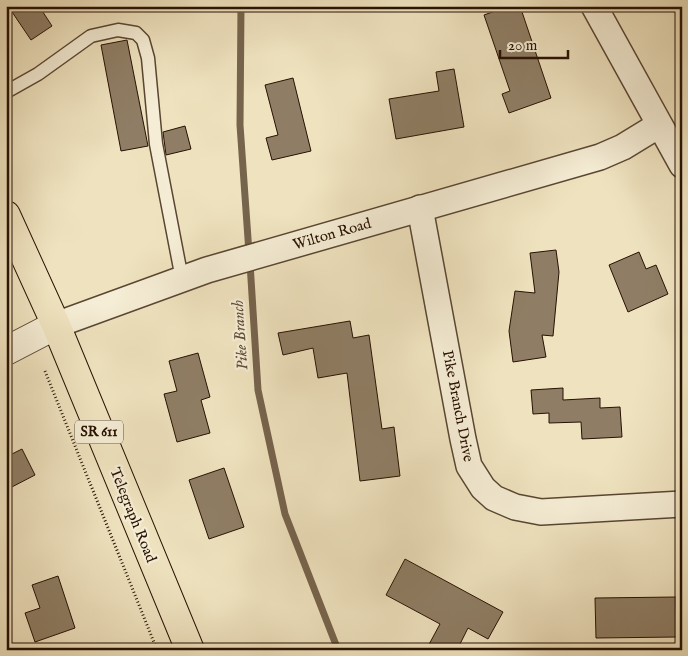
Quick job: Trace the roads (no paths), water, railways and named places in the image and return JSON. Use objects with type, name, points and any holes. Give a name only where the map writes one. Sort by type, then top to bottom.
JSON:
[{"type":"main road","name":"Telegraph Road","points":[[6,215],[56,325],[190,650]]},
{"type":"street","points":[[594,6],[682,165]]},
{"type":"street","name":"Wilton Road","points":[[6,351],[56,325],[224,265],[607,155],[659,125]]},
{"type":"street","name":"Pike Branch Drive","points":[[420,208],[469,466],[483,488],[494,498],[515,508],[541,512],[682,504]]},
{"type":"lane","points":[[6,92],[38,74],[91,36],[118,30],[136,33],[143,40],[148,58],[156,144],[182,279]]},
{"type":"waterway","name":"Pike Branch","points":[[241,6],[240,125],[249,253]]},
{"type":"waterway","name":"Pike Branch","points":[[250,263],[258,390],[285,514],[338,650]]}]
